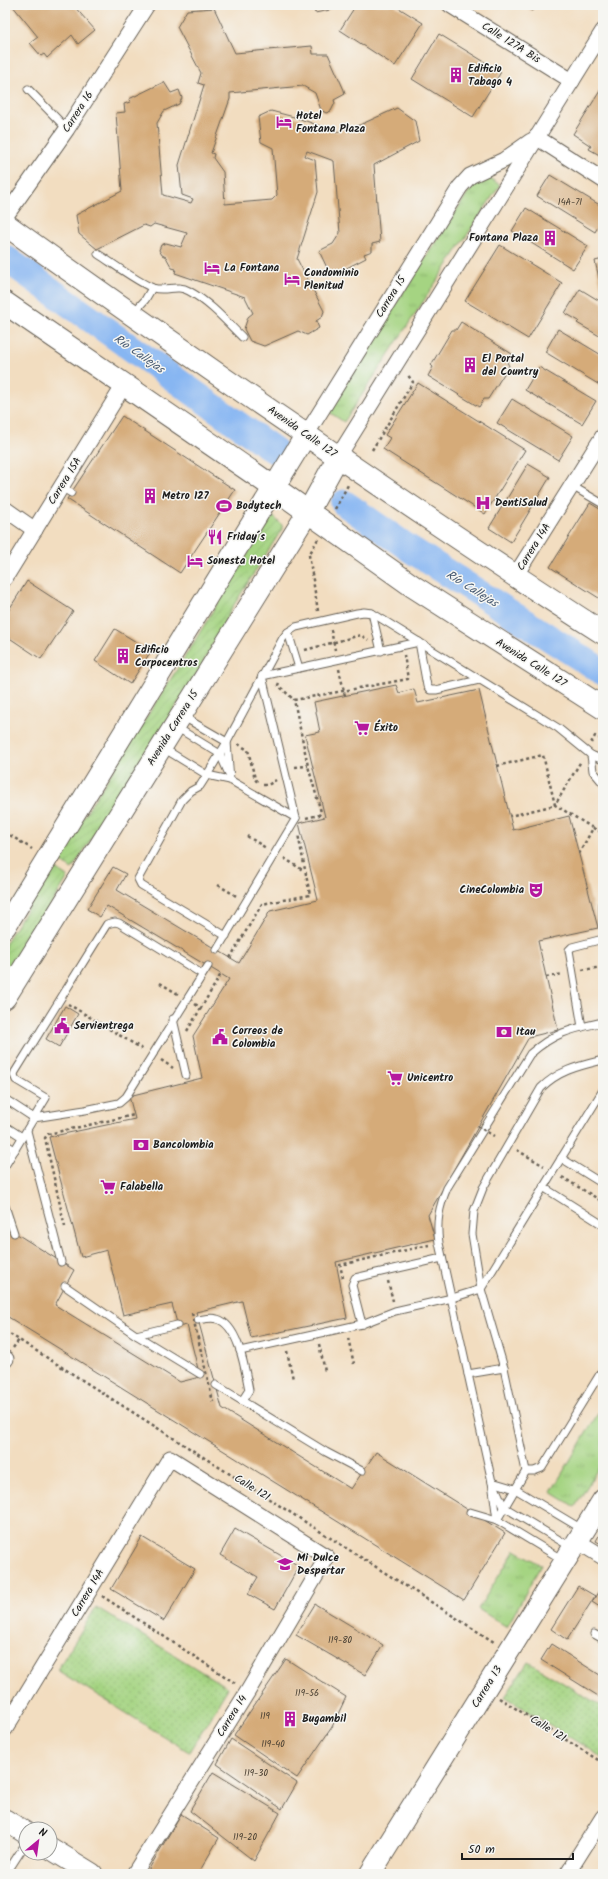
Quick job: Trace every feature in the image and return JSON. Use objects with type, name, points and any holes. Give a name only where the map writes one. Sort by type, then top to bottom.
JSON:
[{"type":"main road","name":"Avenida Calle 127","points":[[5,224],[132,315],[338,457],[515,576],[603,632]]},
{"type":"main road","name":"Avenida Calle 127","points":[[5,302],[414,587],[603,708]]},
{"type":"main road","points":[[5,927],[306,435]]},
{"type":"main road","name":"Avenida Carrera 15","points":[[5,998],[308,512],[338,457]]},
{"type":"main road","name":"Carrera 13","points":[[370,1874],[603,1500]]},
{"type":"main road","points":[[5,1820],[18,1828]]},
{"type":"main road","points":[[58,1853],[92,1874]]},
{"type":"street","name":"Carrera 16","points":[[5,217],[67,129],[147,5]]},
{"type":"street","name":"Calle 127A Bis","points":[[450,5],[572,81]]},
{"type":"street","name":"Carrera 15","points":[[338,457],[505,191],[536,137],[603,32]]},
{"type":"street","name":"Carrera 15","points":[[306,435],[460,187],[470,176],[512,155],[536,137]]},
{"type":"street","points":[[536,137],[603,180]]},
{"type":"street","points":[[486,168],[498,173],[504,184],[505,191]]},
{"type":"street","name":"Carrera 15A","points":[[5,578],[35,530],[66,490],[124,385]]},
{"type":"street","name":"Carrera 14A","points":[[515,576],[603,436]]},
{"type":"street","points":[[5,509],[35,530]]},
{"type":"street","name":"Carrera 14A","points":[[5,1729],[170,1458]]},
{"type":"street","name":"Calle 121","points":[[170,1458],[327,1557]]},
{"type":"street","points":[[575,1545],[603,1557]]},
{"type":"street","name":"Carrera 14","points":[[134,1874],[248,1691],[327,1557]]},
{"type":"street","points":[[567,1874],[603,1817]]},
{"type":"lane","points":[[28,89],[67,129]]},
{"type":"lane","points":[[98,254],[152,288],[164,291],[176,287],[187,290],[203,301],[242,337]]},
{"type":"lane","points":[[132,315],[145,300],[152,288]]},
{"type":"lane","points":[[572,486],[603,504]]},
{"type":"lane","points":[[226,936],[141,885],[138,879],[182,800],[191,791],[200,786],[228,740],[262,676],[288,632],[296,627],[357,613],[372,613],[558,728],[589,753],[603,760]]},
{"type":"lane","points":[[372,613],[381,651]]},
{"type":"lane","points":[[288,632],[299,668]]},
{"type":"lane","points":[[262,676],[419,642]]},
{"type":"lane","points":[[419,642],[426,686],[430,690],[479,680]]},
{"type":"lane","points":[[217,950],[296,818],[262,676]]},
{"type":"lane","points":[[178,720],[228,740]]},
{"type":"lane","points":[[178,720],[220,754],[230,780]]},
{"type":"lane","points":[[228,740],[230,780]]},
{"type":"lane","points":[[161,747],[207,775],[230,780],[296,818]]},
{"type":"lane","points":[[589,753],[592,771],[603,783]]},
{"type":"lane","points":[[603,904],[603,924]]},
{"type":"lane","points":[[5,1166],[46,1098],[16,1080],[14,1075],[103,928],[111,922],[119,923],[202,974]]},
{"type":"lane","points":[[582,1027],[569,950],[572,947],[603,939]]},
{"type":"lane","points":[[5,1099],[34,1118],[119,1103],[130,1093],[173,1019],[208,966]]},
{"type":"lane","points":[[173,1019],[186,1075]]},
{"type":"lane","points":[[497,1520],[492,1482],[439,1242],[438,1218],[440,1206],[447,1188],[530,1054],[543,1043],[558,1034],[603,1022]]},
{"type":"lane","points":[[497,1520],[526,1471],[504,1368],[481,1289],[472,1234],[474,1211],[483,1188],[541,1088],[561,1072],[603,1060]]},
{"type":"lane","points":[[240,1351],[362,1324],[395,1311],[452,1298],[481,1289],[603,1090]]},
{"type":"lane","points":[[5,1126],[25,1134]]},
{"type":"lane","points":[[25,1134],[61,1262]]},
{"type":"lane","points":[[5,1144],[15,1150]]},
{"type":"lane","points":[[561,1158],[603,1184]]},
{"type":"lane","points":[[543,1187],[602,1223]]},
{"type":"lane","points":[[5,1206],[14,1233]]},
{"type":"lane","points":[[362,1324],[352,1285],[355,1278],[442,1258]]},
{"type":"lane","points":[[65,1286],[136,1334],[200,1374]]},
{"type":"lane","points":[[198,1320],[214,1318],[223,1322],[233,1334],[240,1351],[249,1390],[242,1401]]},
{"type":"lane","points":[[136,1334],[177,1325]]},
{"type":"lane","points":[[468,1374],[504,1368]]},
{"type":"lane","points":[[526,1471],[534,1472],[542,1468],[603,1369]]},
{"type":"lane","points":[[216,1384],[326,1452],[362,1471]]},
{"type":"lane","points":[[492,1482],[515,1489],[575,1545]]},
{"type":"lane","points":[[492,1482],[504,1507],[575,1545]]},
{"type":"lane","points":[[470,1512],[575,1545]]},
{"type":"lane","points":[[594,1634],[603,1639]]},
{"type":"lane","points":[[6,1874],[18,1855]]},
{"type":"path","points":[[372,450],[413,382],[405,372]]},
{"type":"path","points":[[309,555],[318,614]]},
{"type":"path","points":[[510,816],[555,805],[589,753],[595,736],[603,740]]},
{"type":"path","points":[[228,740],[248,750],[255,779],[260,785],[268,785],[292,768],[308,766]]},
{"type":"path","points":[[497,766],[542,755],[555,805],[603,833]]},
{"type":"path","points":[[579,854],[593,828]]},
{"type":"path","points":[[5,832],[37,852]]},
{"type":"path","points":[[59,999],[174,1068],[175,1074]]},
{"type":"path","points":[[66,1232],[45,1138],[48,1134],[134,1115]]},
{"type":"path","points":[[477,1126],[494,1136]]},
{"type":"path","points":[[517,1150],[545,1166]]},
{"type":"path","points":[[553,1172],[603,1202]]},
{"type":"path","points":[[343,1279],[340,1265],[439,1242]]},
{"type":"path","points":[[192,1313],[213,1402]]},
{"type":"path","points":[[346,1328],[354,1364]]},
{"type":"path","name":"Calle 121","points":[[5,1331],[500,1645]]},
{"type":"path","points":[[317,1334],[325,1371]]},
{"type":"path","points":[[285,1341],[293,1379]]},
{"type":"path","points":[[90,1589],[248,1691]]},
{"type":"path","name":"Calle 121","points":[[493,1694],[603,1763]]},
{"type":"green space","points":[[477,179],[491,179],[500,185],[344,422],[326,410]]},
{"type":"green space","points":[[274,517],[282,525],[282,529],[232,608],[198,672],[72,869],[57,859],[191,647],[263,528],[269,519]]},
{"type":"green space","points":[[53,867],[68,877],[5,980],[5,944]]},
{"type":"green space","points":[[603,1405],[603,1460],[575,1507],[551,1492]]},
{"type":"green space","points":[[515,1550],[541,1565],[507,1627],[478,1609]]},
{"type":"green space","points":[[96,1607],[228,1688],[189,1752],[57,1670]]},
{"type":"green space","points":[[528,1662],[603,1707],[603,1758],[505,1697]]},
{"type":"building","points":[[12,5],[73,5],[95,30],[78,44],[72,35],[47,58],[44,54],[41,56],[30,43],[38,37]]},
{"type":"building","points":[[304,5],[329,5],[330,10],[315,13],[313,6],[305,8]]},
{"type":"building","points":[[356,5],[394,5],[423,23],[395,66],[340,30]]},
{"type":"building","points":[[523,5],[535,5],[532,11]]},
{"type":"building","points":[[214,8],[235,53],[312,46],[313,54],[328,54],[345,94],[334,100],[335,103],[331,111],[326,113],[321,110],[315,93],[303,86],[230,93],[230,99],[211,153],[214,154],[213,158],[223,172],[225,204],[272,200],[277,195],[273,148],[261,142],[258,117],[271,111],[338,132],[344,127],[351,129],[397,108],[415,121],[419,141],[374,165],[380,242],[372,244],[372,251],[364,254],[366,258],[331,276],[319,251],[333,244],[340,233],[334,161],[307,151],[305,156],[315,160],[318,192],[297,259],[324,311],[322,317],[316,321],[319,328],[307,335],[298,331],[264,346],[250,341],[244,329],[248,317],[253,313],[245,297],[175,273],[176,269],[172,268],[166,257],[162,255],[159,250],[161,245],[166,243],[181,247],[187,233],[154,224],[150,227],[144,225],[97,249],[79,234],[76,215],[122,191],[116,113],[125,112],[124,104],[130,102],[129,99],[164,82],[171,93],[179,90],[182,98],[179,104],[164,111],[157,123],[163,195],[191,203],[193,199],[182,195],[179,165],[204,85],[198,83],[201,73],[177,27],[187,10]]},
{"type":"building","name":"Edificio Tabago 4","points":[[439,34],[501,72],[473,117],[412,79]]},
{"type":"building","points":[[603,86],[603,157],[589,149],[591,146],[573,134]]},
{"type":"building","points":[[550,175],[603,207],[603,218],[595,232],[537,196]]},
{"type":"building","name":"Fontana Plaza","points":[[526,208],[588,246],[573,269],[512,231]]},
{"type":"building","points":[[500,245],[562,283],[528,339],[465,301]]},
{"type":"building","points":[[603,259],[603,291],[602,291],[595,261]]},
{"type":"building","points":[[580,289],[603,303],[603,338],[577,323],[579,321],[565,313]]},
{"type":"building","name":"El Portal del Country","points":[[461,322],[512,354],[507,362],[509,366],[488,399],[484,399],[479,407],[428,376],[433,367],[431,365],[452,330],[456,330]]},
{"type":"building","points":[[558,329],[603,356],[603,387],[545,352]]},
{"type":"building","points":[[539,367],[596,401],[582,424],[525,390]]},
{"type":"building","points":[[418,383],[525,450],[485,514],[383,449],[390,438],[385,435]]},
{"type":"building","points":[[512,399],[573,436],[558,460],[497,423]]},
{"type":"building","name":"Metro 127","points":[[122,416],[235,490],[180,573],[67,499]]},
{"type":"building","points":[[528,464],[550,477],[511,542],[489,528]]},
{"type":"building","points":[[590,503],[603,511],[602,600],[550,567]]},
{"type":"building","points":[[27,581],[73,611],[41,659],[5,635],[5,616]]},
{"type":"building","name":"Edificio Corpocentros","points":[[115,629],[151,651],[130,684],[95,661]]},
{"type":"building","points":[[396,685],[399,693],[414,689],[418,703],[479,690],[513,830],[569,816],[598,928],[538,941],[558,1030],[529,1037],[428,1215],[435,1239],[336,1262],[347,1318],[251,1338],[242,1301],[196,1312],[222,1408],[351,1489],[376,1452],[505,1533],[464,1600],[5,1315],[5,1236],[9,1229],[74,1270],[55,1305],[180,1382],[200,1377],[187,1325],[178,1327],[172,1304],[123,1315],[107,1250],[81,1257],[49,1137],[135,1119],[129,1096],[202,1078],[193,1036],[229,979],[107,906],[100,917],[87,909],[113,867],[126,874],[117,890],[239,963],[270,911],[318,900],[299,823],[325,817],[305,735],[320,732],[314,702]]},
{"type":"building","name":"Servientrega","points":[[65,1006],[78,1014],[59,1047],[46,1039]]},
{"type":"building","points":[[603,1528],[603,1545],[596,1541]]},
{"type":"building","points":[[235,1529],[299,1566],[275,1609],[248,1594],[258,1577],[220,1555]]},
{"type":"building","points":[[142,1537],[195,1569],[164,1621],[111,1589]]},
{"type":"building","points":[[603,1584],[603,1609],[592,1602]]},
{"type":"building","points":[[578,1586],[595,1596],[567,1640],[551,1629]]},
{"type":"building","points":[[315,1604],[383,1645],[365,1675],[296,1635]]},
{"type":"building","points":[[551,1644],[603,1677],[603,1699],[541,1660]]},
{"type":"building","points":[[286,1659],[346,1697],[332,1727],[297,1778],[234,1735]]},
{"type":"building","points":[[231,1739],[297,1783],[282,1809],[217,1764]]},
{"type":"building","points":[[213,1772],[280,1813],[254,1861],[190,1811]]},
{"type":"building","points":[[181,1814],[219,1838],[198,1874],[146,1874]]},
{"type":"waterway","name":"Río Callejas","points":[[5,258],[274,450]]},
{"type":"waterway","name":"Río Callejas","points":[[344,503],[410,549],[603,672]]},
{"type":"place","name":"Edificio Tabago 4","points":[[456,75]]},
{"type":"place","name":"Hotel Fontana Plaza","points":[[284,122]]},
{"type":"place","name":"Fontana Plaza","points":[[550,238]]},
{"type":"place","name":"La Fontana","points":[[212,268]]},
{"type":"place","name":"Condominio Plenitud","points":[[292,279]]},
{"type":"place","name":"El Portal del Country","points":[[470,365]]},
{"type":"place","name":"Metro 127","points":[[150,496]]},
{"type":"place","name":"DentiSalud","points":[[483,503]]},
{"type":"place","name":"Bodytech","points":[[224,506]]},
{"type":"place","name":"Friday´s","points":[[215,537]]},
{"type":"place","name":"Sonesta Hotel","points":[[195,561]]},
{"type":"place","name":"Edificio Corpocentros","points":[[123,656]]},
{"type":"place","name":"Éxito","points":[[362,728]]},
{"type":"place","name":"CineColombia","points":[[536,890]]},
{"type":"place","name":"Servientrega","points":[[62,1026]]},
{"type":"place","name":"Itau","points":[[504,1032]]},
{"type":"place","name":"Correos de Colombia","points":[[220,1037]]},
{"type":"place","name":"Unicentro","points":[[395,1078]]},
{"type":"place","name":"Bancolombia","points":[[141,1145]]},
{"type":"place","name":"Falabella","points":[[108,1187]]},
{"type":"place","name":"Mi Dulce Despertar","points":[[285,1564]]},
{"type":"place","name":"Bugambil","points":[[290,1719]]}]
